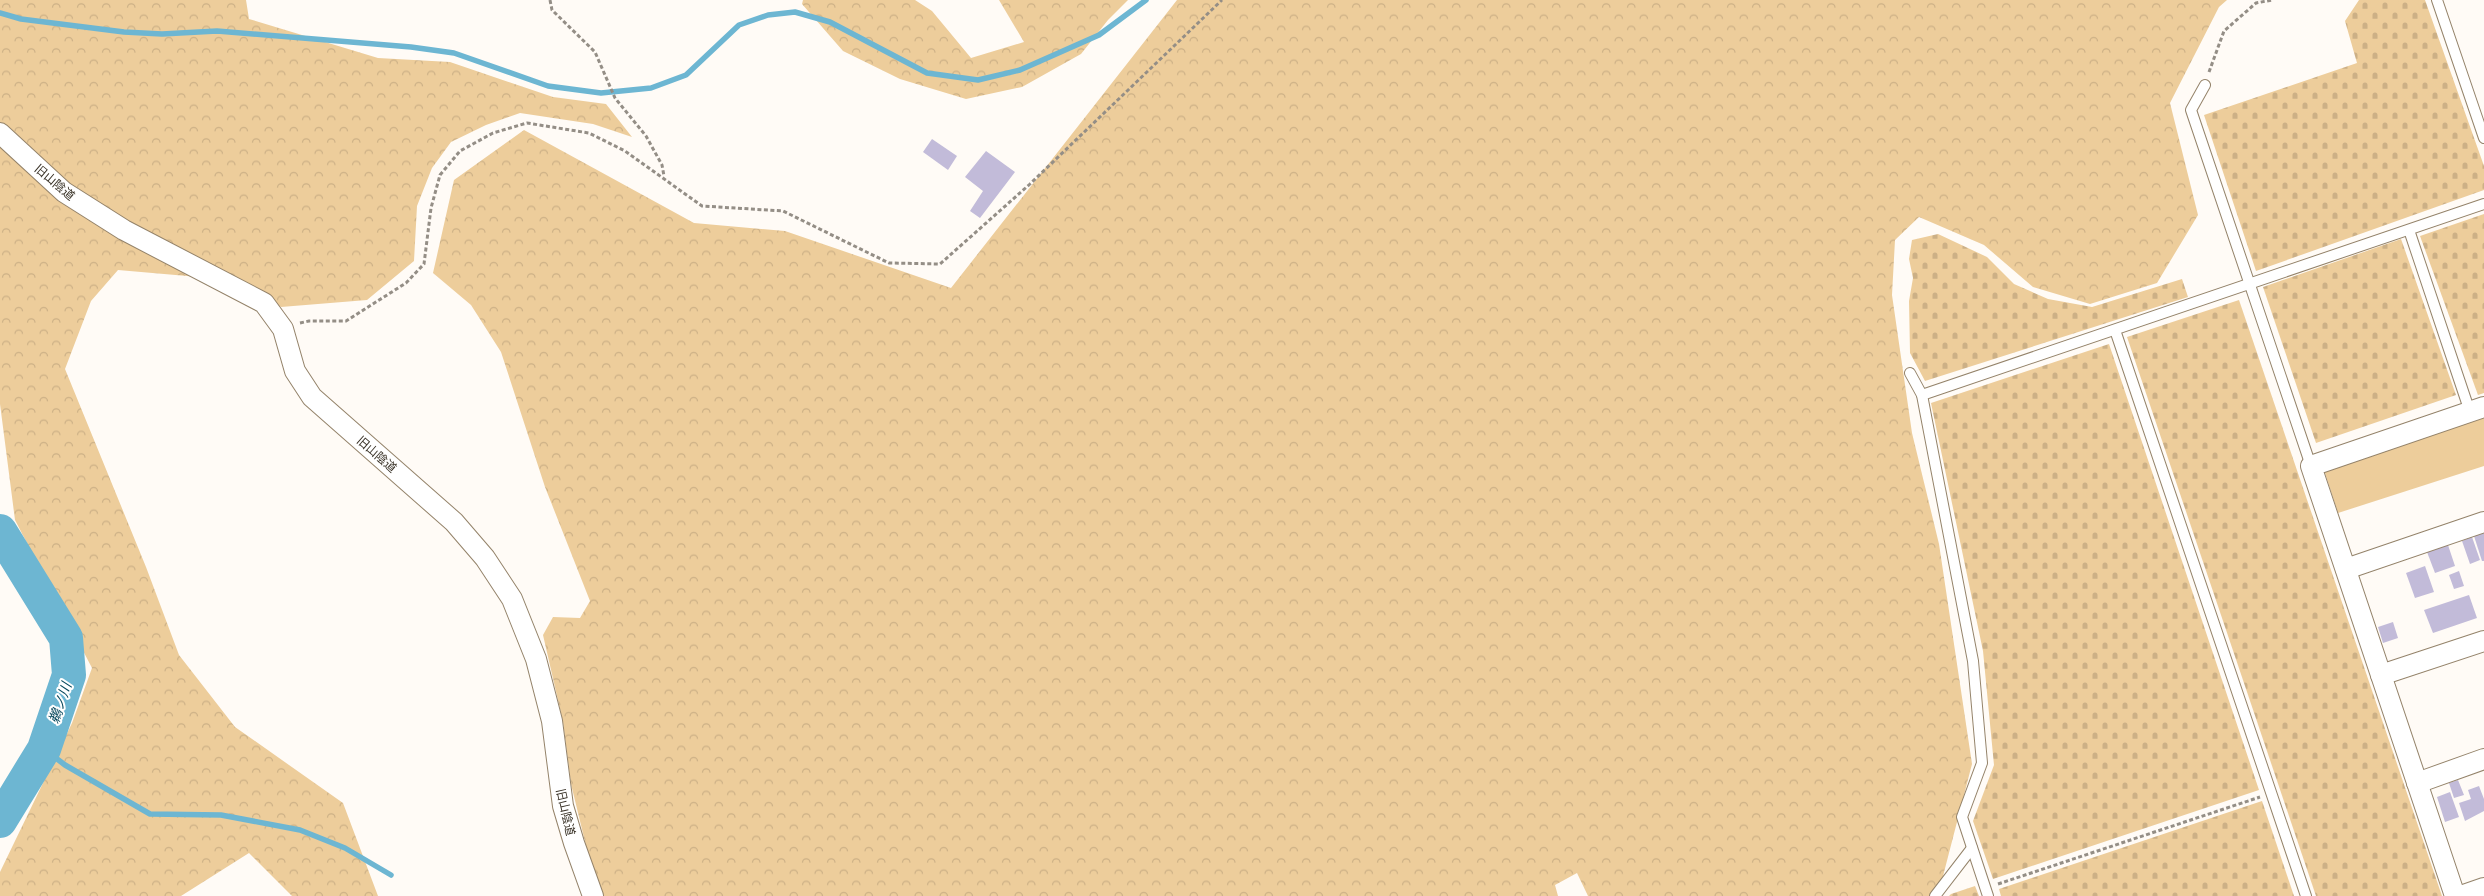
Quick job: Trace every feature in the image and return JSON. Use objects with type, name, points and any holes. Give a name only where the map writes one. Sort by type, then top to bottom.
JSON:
[{"type":"street","name":"旧山陰道","points":[[0,133],[64,192],[124,230],[264,303],[283,329],[295,371],[312,397],[454,522],[486,558],[512,599],[536,659],[552,721],[563,806],[593,896]]},
{"type":"street","points":[[2455,896],[2311,466],[2477,409]]},
{"type":"street","points":[[2346,569],[2484,522]]},
{"type":"street","points":[[2381,675],[2484,641]]},
{"type":"street","points":[[2417,783],[2484,759]]},
{"type":"street","points":[[2461,896],[2484,888]]},
{"type":"lane","points":[[2437,0],[2484,138]]},
{"type":"lane","points":[[2205,85],[2191,110],[2311,466]]},
{"type":"lane","points":[[1922,396],[2484,204]]},
{"type":"lane","points":[[2409,230],[2477,409]]},
{"type":"lane","points":[[2114,330],[2306,896]]},
{"type":"lane","points":[[1910,373],[1922,396],[1973,661],[1982,763],[1962,817],[1987,892]]},
{"type":"lane","points":[[1935,896],[1972,848]]},
{"type":"path","points":[[550,0],[552,10],[596,52],[615,98],[646,136],[662,165],[664,177]]},
{"type":"path","points":[[283,329],[309,321],[346,321],[406,283],[424,264],[430,208],[440,175],[460,151],[494,133],[527,123],[589,133],[625,151],[664,177],[702,206],[783,211],[889,263],[940,264],[1030,184],[1222,0]]},
{"type":"path","points":[[2205,85],[2224,31],[2256,3],[2272,0]]},
{"type":"path","points":[[1987,892],[2271,793]]},
{"type":"green space","points":[[0,0],[246,0],[249,19],[378,58],[450,62],[553,97],[606,104],[632,137],[593,124],[520,113],[486,125],[451,142],[432,168],[417,206],[414,261],[367,300],[281,307],[233,280],[118,270],[91,301],[65,369],[146,567],[179,655],[235,727],[343,803],[378,896],[292,896],[249,853],[181,896],[0,896],[0,872],[72,723],[92,668],[15,520],[0,404]]},
{"type":"green space","points":[[803,0],[915,0],[932,11],[971,58],[1024,42],[999,0],[1128,0],[1108,20],[1081,54],[1022,87],[966,99],[900,79],[843,51],[802,4]]},
{"type":"green space","points":[[1177,0],[2227,0],[2219,7],[2170,103],[2198,215],[2157,283],[2090,304],[2033,287],[1984,245],[1919,217],[1895,240],[1892,295],[1912,433],[1939,544],[1972,764],[1942,880],[1929,896],[1588,896],[1577,873],[1555,885],[1558,896],[604,896],[588,854],[571,784],[563,722],[543,635],[553,617],[580,618],[590,601],[545,487],[501,352],[471,305],[433,273],[454,180],[524,130],[694,223],[785,231],[951,288]]},
{"type":"green space","points":[[2359,0],[2425,0],[2484,166],[2484,190],[2256,271],[2204,115],[2357,63],[2345,21]]},
{"type":"green space","points":[[2484,214],[2484,393],[2478,395],[2420,236]]},
{"type":"green space","points":[[1938,234],[1987,257],[2014,284],[2048,299],[2092,307],[2182,279],[2188,297],[1925,381],[1910,353],[1909,301],[1913,278],[1909,259],[1912,240]]},
{"type":"green space","points":[[2401,239],[2456,395],[2316,443],[2263,287]]},
{"type":"green space","points":[[2239,300],[2442,896],[2316,896],[2127,337]]},
{"type":"green space","points":[[2109,344],[2259,790],[1993,879],[1973,821],[1994,765],[1983,651],[1931,403]]},
{"type":"green space","points":[[2484,418],[2484,466],[2338,513],[2324,470]]},
{"type":"green space","points":[[2262,801],[2294,896],[2001,896],[1999,889]]},
{"type":"green space","points":[[1975,886],[1979,896],[1949,896],[1951,894]]},
{"type":"building","points":[[932,139],[957,156],[948,170],[923,152]]},
{"type":"building","points":[[986,151],[1015,172],[980,218],[970,211],[983,191],[965,177]]},
{"type":"building","points":[[2484,533],[2484,561],[2482,561],[2474,536]]},
{"type":"building","points":[[2472,537],[2480,560],[2470,564],[2462,541]]},
{"type":"building","points":[[2448,545],[2455,566],[2435,573],[2427,552]]},
{"type":"building","points":[[2425,566],[2434,592],[2415,598],[2406,573]]},
{"type":"building","points":[[2459,571],[2464,586],[2454,589],[2449,575]]},
{"type":"building","points":[[2469,595],[2477,618],[2433,633],[2424,610]]},
{"type":"building","points":[[2393,622],[2398,638],[2383,643],[2378,627]]},
{"type":"building","points":[[2458,780],[2464,795],[2454,798],[2449,783]]},
{"type":"building","points":[[2479,786],[2484,799],[2484,811],[2465,821],[2459,803],[2471,799],[2468,790]]},
{"type":"building","points":[[2450,792],[2459,817],[2445,822],[2437,797]]},
{"type":"waterway","points":[[0,13],[21,19],[124,32],[162,34],[217,31],[411,47],[454,53],[548,86],[601,93],[651,88],[686,75],[739,25],[768,15],[795,12],[830,22],[927,73],[978,80],[1020,70],[1099,35],[1146,0]]},
{"type":"waterway","name":"鵜ノ川","points":[[0,531],[66,638],[69,675],[44,749],[0,821]]},
{"type":"waterway","points":[[44,749],[65,765],[150,814],[221,815],[300,830],[345,848],[391,875]]}]
